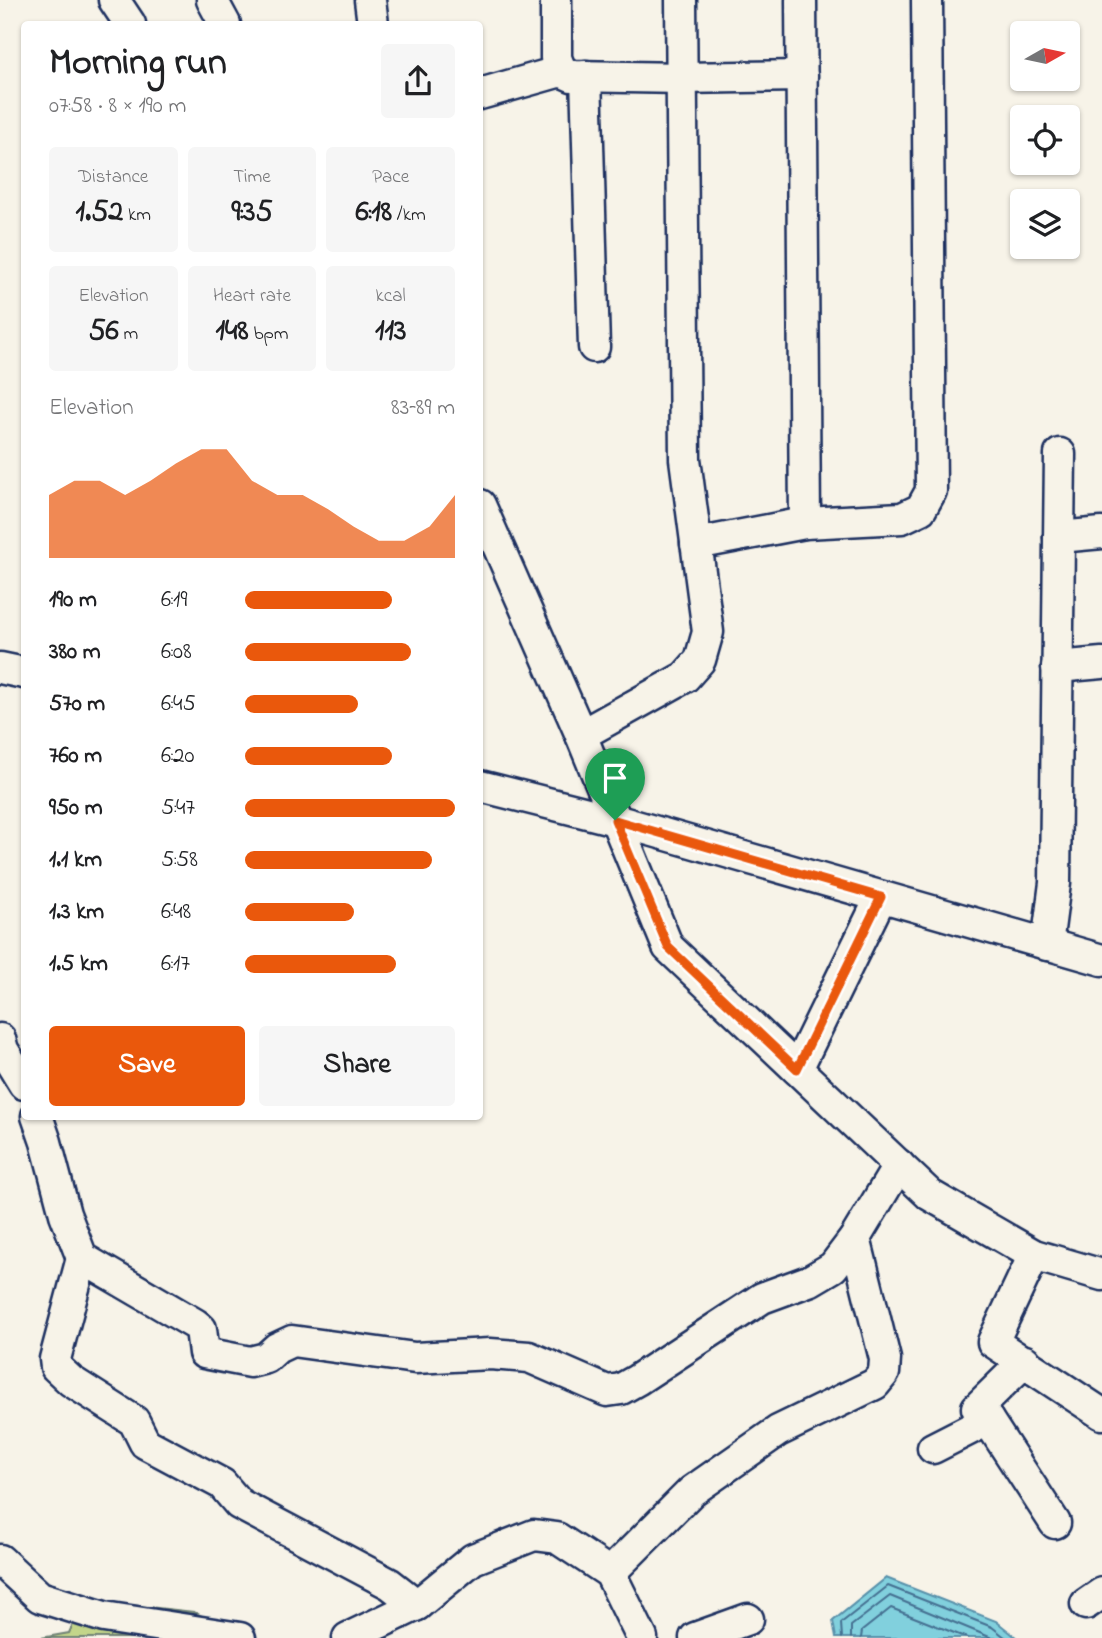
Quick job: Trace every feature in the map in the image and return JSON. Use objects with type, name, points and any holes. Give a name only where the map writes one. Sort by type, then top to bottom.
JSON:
[{"type":"street","points":[[114,0],[128,21]]},
{"type":"street","points":[[212,0],[223,21]]},
{"type":"street","points":[[370,0],[373,21]]},
{"type":"street","points":[[556,0],[556,58],[573,74],[594,347]]},
{"type":"street","points":[[580,735],[685,677],[700,660],[708,632],[685,459],[681,0]]},
{"type":"street","points":[[801,0],[805,523]]},
{"type":"street","points":[[696,544],[805,523],[902,517],[921,509],[931,491],[927,0]]},
{"type":"street","points":[[483,93],[573,74],[682,78],[802,76]]},
{"type":"street","points":[[1047,946],[1055,883],[1060,454]]},
{"type":"street","points":[[483,512],[668,947],[930,1195],[1034,1255],[1102,1275]]},
{"type":"street","points":[[1059,537],[1102,533]]},
{"type":"street","points":[[1057,667],[1102,663]]},
{"type":"street","points":[[0,668],[21,672]]},
{"type":"street","points":[[483,787],[615,820],[1102,960]]},
{"type":"street","points":[[797,1069],[881,897]]},
{"type":"street","points":[[0,1039],[3,1050],[21,1079]]},
{"type":"street","points":[[38,1120],[65,1214],[82,1258],[55,1359],[56,1367],[71,1381],[134,1421],[145,1443],[222,1484],[239,1504],[390,1584],[417,1605]]},
{"type":"street","points":[[82,1258],[195,1324],[201,1329],[204,1353],[250,1362],[265,1358],[276,1348],[292,1341],[415,1358],[490,1354],[529,1357],[607,1391],[621,1389],[636,1380],[762,1298],[811,1280],[833,1267],[855,1238],[898,1165]]},
{"type":"street","points":[[610,1573],[692,1491],[778,1431],[875,1384],[884,1373],[885,1359],[855,1238]]},
{"type":"street","points":[[1034,1255],[993,1342],[1102,1413]]},
{"type":"street","points":[[1024,1361],[977,1408],[988,1420],[1055,1523]]},
{"type":"street","points":[[933,1448],[988,1420]]},
{"type":"street","points":[[362,1635],[417,1605],[473,1559],[534,1535],[557,1538],[610,1573],[642,1638]]},
{"type":"street","points":[[0,1560],[40,1597],[104,1617],[240,1638]]},
{"type":"street","points":[[695,1638],[748,1619]]},
{"type":"green space","points":[[84,1600],[194,1612],[245,1638],[41,1638],[69,1633]]},
{"type":"water","points":[[886,1578],[996,1621],[1017,1638],[836,1638],[833,1621]]},
{"type":"route","points":[[615,820],[881,897],[797,1069],[668,947],[615,820]]}]
